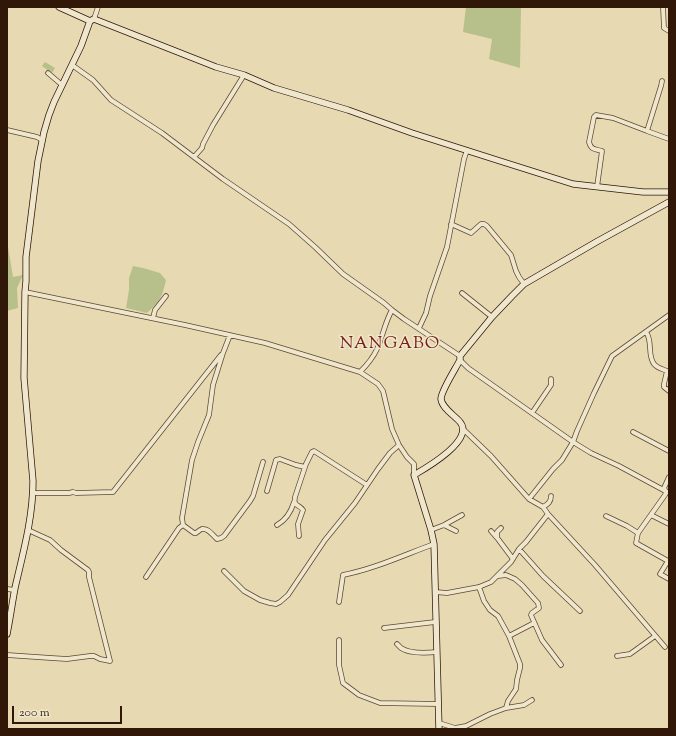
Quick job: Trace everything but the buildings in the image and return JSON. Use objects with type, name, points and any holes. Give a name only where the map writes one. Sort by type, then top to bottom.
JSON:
[{"type":"street","points":[[59,7],[274,88],[348,110],[412,133],[573,184],[643,192],[669,192]]},
{"type":"street","points":[[7,634],[28,530],[33,493],[24,378],[25,292],[26,257],[38,161],[49,115],[98,7]]},
{"type":"street","points":[[669,9],[664,7],[664,28],[669,31]]},
{"type":"street","points":[[72,65],[93,80],[111,100],[162,133],[223,179],[289,224],[344,274],[460,358],[468,368],[573,442],[591,453],[668,492]]},
{"type":"street","points":[[48,73],[62,85]]},
{"type":"street","points":[[194,157],[202,148],[213,125],[244,76]]},
{"type":"street","points":[[647,131],[662,81]]},
{"type":"street","points":[[597,187],[602,151],[592,148],[589,142],[594,117],[596,115],[613,118],[669,139]]},
{"type":"street","points":[[7,130],[37,137],[42,140]]},
{"type":"street","points":[[419,328],[426,312],[447,247],[467,150]]},
{"type":"street","points":[[414,474],[433,463],[454,446],[461,438],[463,430],[462,425],[443,404],[441,396],[460,358],[492,317],[524,284],[598,240],[669,202]]},
{"type":"street","points":[[451,224],[471,233],[480,224],[487,226],[511,255],[519,277],[524,284]]},
{"type":"street","points":[[25,292],[265,343],[360,372],[378,384],[382,388],[392,430],[399,445],[414,464],[414,474],[434,544],[439,726],[455,728],[466,726],[490,714],[506,708],[524,705],[532,700]]},
{"type":"street","points":[[462,293],[492,317]]},
{"type":"street","points":[[153,318],[155,310],[166,296]]},
{"type":"street","points":[[360,372],[374,356],[392,310]]},
{"type":"street","points":[[530,499],[553,469],[562,460],[573,442],[612,356],[669,315]]},
{"type":"street","points":[[646,332],[648,335],[650,354],[654,364],[658,368],[668,372],[664,387],[669,391]]},
{"type":"street","points":[[230,335],[222,353],[214,385],[210,415],[192,460],[182,518],[183,525],[194,533],[204,529],[208,530],[218,538],[224,536],[253,496],[263,462]]},
{"type":"street","points":[[33,493],[112,492],[222,353]]},
{"type":"street","points":[[532,413],[551,385],[551,379]]},
{"type":"street","points":[[463,430],[491,456],[511,480],[530,499],[543,507],[665,647]]},
{"type":"street","points":[[633,432],[669,451]]},
{"type":"street","points":[[224,570],[244,592],[270,603],[276,604],[280,602],[288,595],[325,540],[355,504],[390,453],[399,445]]},
{"type":"street","points":[[277,525],[288,515],[294,502],[305,467],[310,455],[314,451],[367,485]]},
{"type":"street","points":[[266,491],[276,460],[280,459],[305,467]]},
{"type":"street","points":[[668,492],[664,488],[669,477]]},
{"type":"street","points":[[668,492],[638,533],[636,543],[668,561],[660,574],[669,579]]},
{"type":"street","points":[[543,507],[551,500],[551,496]]},
{"type":"street","points":[[294,502],[303,510],[298,524],[299,536]]},
{"type":"street","points":[[435,592],[447,594],[479,587],[491,582],[513,559],[519,549],[548,514]]},
{"type":"street","points":[[431,530],[462,515]]},
{"type":"street","points":[[652,515],[669,524]]},
{"type":"street","points":[[606,516],[638,533]]},
{"type":"street","points":[[146,577],[179,528],[183,525]]},
{"type":"street","points":[[444,525],[456,531]]},
{"type":"street","points":[[497,537],[497,532],[501,528]]},
{"type":"street","points":[[7,655],[67,659],[94,656],[110,661],[88,577],[88,570],[64,553],[50,540],[28,530]]},
{"type":"street","points":[[491,531],[513,559]]},
{"type":"street","points":[[339,602],[343,575],[434,544]]},
{"type":"street","points":[[519,549],[542,576],[580,611]]},
{"type":"street","points":[[498,576],[506,576],[515,579],[538,603],[539,608],[531,614],[534,623],[542,640],[561,665]]},
{"type":"street","points":[[479,587],[484,601],[490,610],[498,616],[509,636],[520,664],[516,680],[516,689],[506,708]]},
{"type":"street","points":[[7,589],[15,590]]},
{"type":"street","points":[[384,628],[435,622]]},
{"type":"street","points":[[509,636],[534,623]]},
{"type":"street","points":[[617,656],[630,654],[655,636]]},
{"type":"street","points":[[339,640],[339,665],[343,683],[359,695],[380,703],[438,704]]},
{"type":"street","points":[[397,644],[402,648],[414,652],[437,652]]},
{"type":"green space","points":[[466,7],[521,7],[520,68],[489,59],[492,39],[463,32]]},
{"type":"green space","points":[[45,62],[55,68],[52,73],[42,66]]},
{"type":"green space","points":[[7,241],[13,277],[23,275],[17,288],[18,308],[7,311]]},
{"type":"green space","points":[[133,266],[160,273],[166,280],[160,299],[147,313],[126,308],[129,278]]},
{"type":"district","name":"NANGABO","points":[[390,345]]}]
